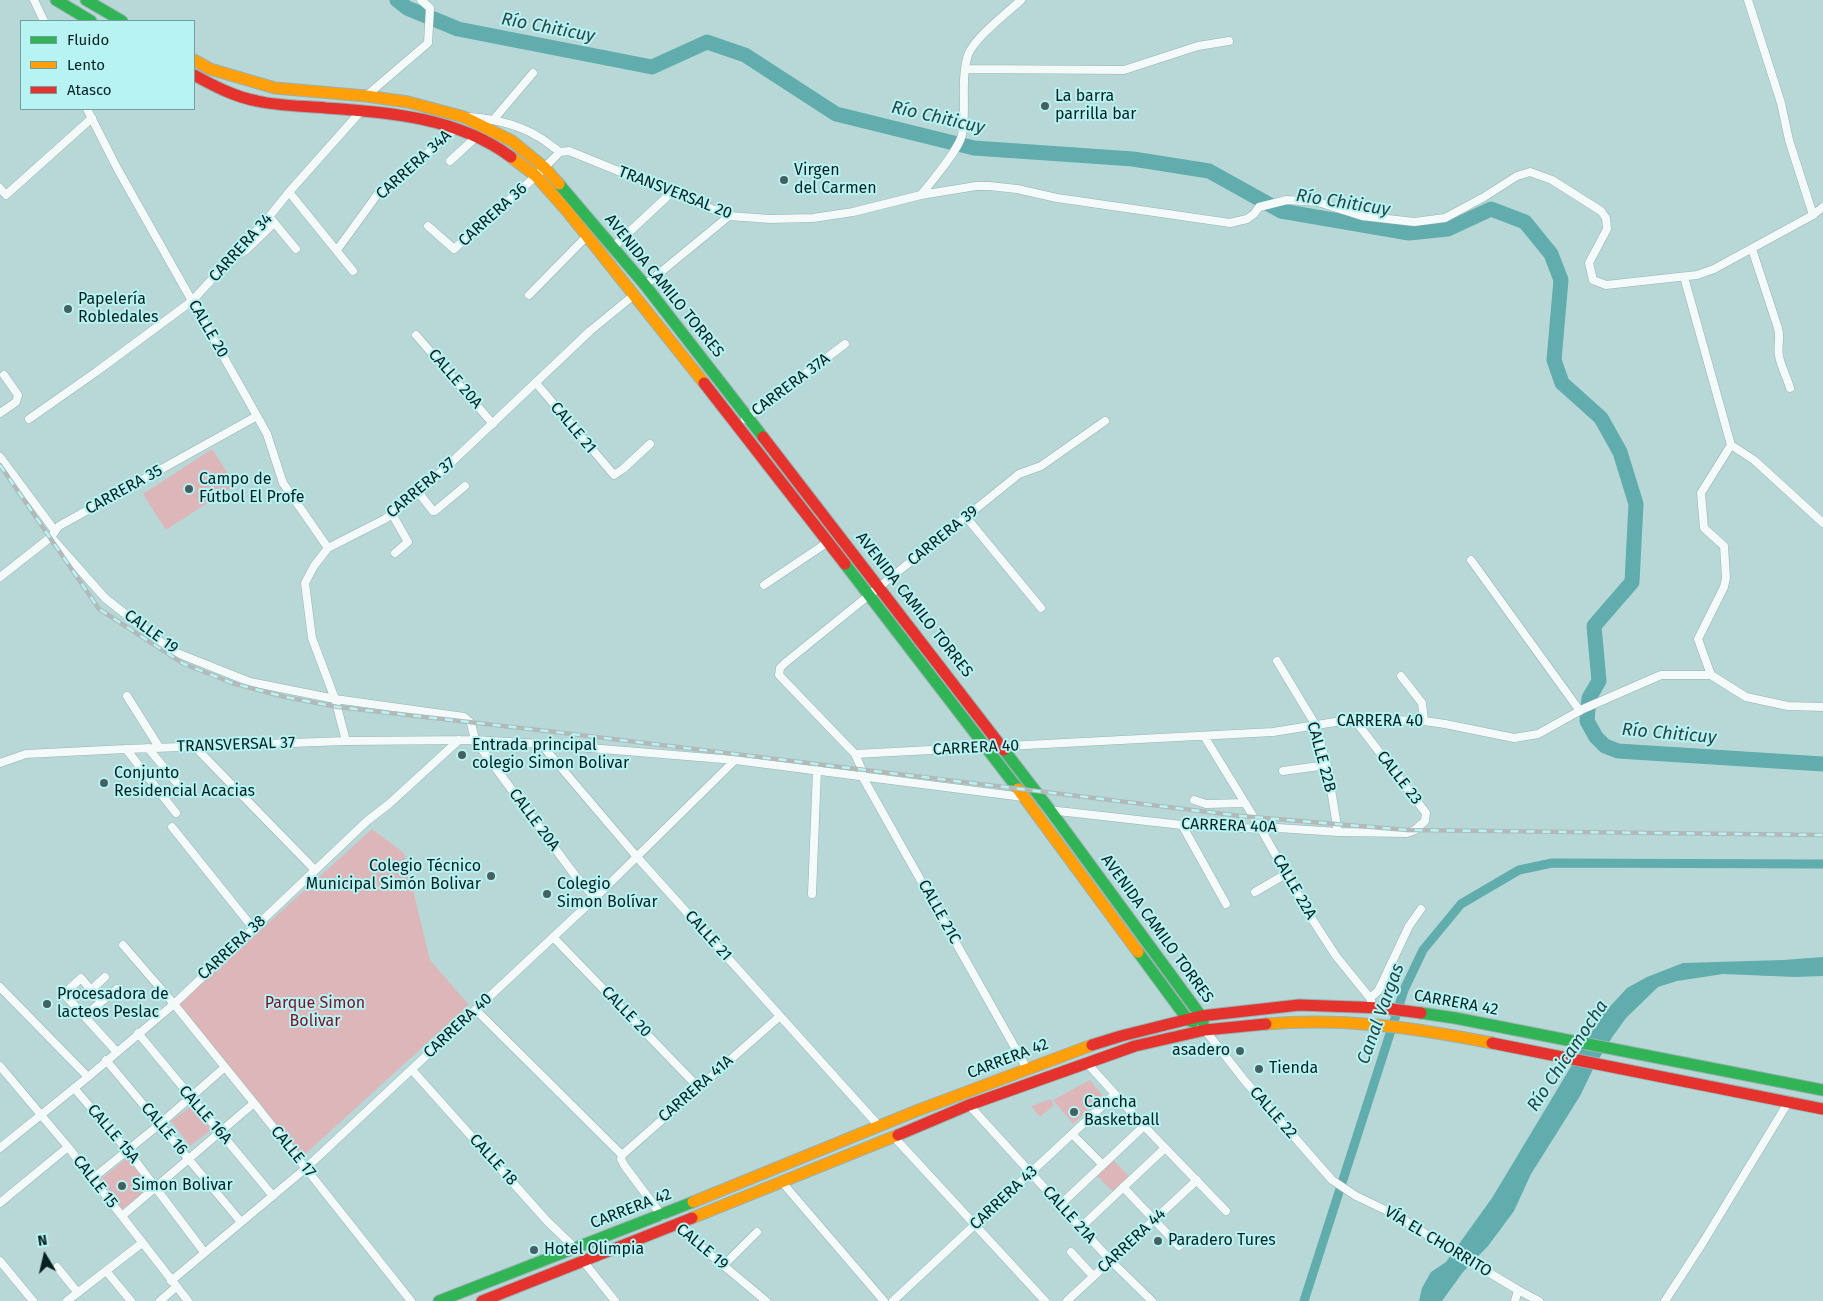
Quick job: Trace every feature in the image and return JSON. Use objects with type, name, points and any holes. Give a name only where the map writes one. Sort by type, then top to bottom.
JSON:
[{"type":"main road","points":[[56,0],[89,20]]},
{"type":"main road","points":[[86,0],[120,20]]},
{"type":"main road","name":"AVENIDA CAMILO TORRES","points":[[195,61],[210,69],[275,88],[366,96],[408,102],[464,117],[512,141],[545,168],[645,286],[880,587],[1050,810],[1202,1016],[1205,1030]]},
{"type":"main road","name":"AVENIDA CAMILO TORRES","points":[[195,76],[216,87],[255,101],[272,104],[362,110],[456,128],[496,146],[536,176],[587,236],[737,425],[987,747],[1188,1020],[1205,1030]]},
{"type":"main road","name":"CARRERA 42","points":[[439,1301],[661,1215],[878,1126],[1075,1051],[1121,1036],[1202,1016],[1299,1005],[1375,1004],[1823,1090]]},
{"type":"main road","name":"CARRERA 42","points":[[482,1301],[894,1137],[969,1105],[1135,1046],[1205,1030],[1302,1021],[1400,1026],[1614,1066],[1823,1109]]},
{"type":"street","points":[[34,0],[44,20]]},
{"type":"street","points":[[366,96],[428,43],[430,8],[421,0]]},
{"type":"street","points":[[921,195],[953,153],[962,136],[966,69],[969,54],[976,41],[1021,0]]},
{"type":"street","points":[[1748,0],[1781,103],[1789,140],[1813,215]]},
{"type":"street","points":[[966,69],[1124,70],[1198,46],[1229,41]]},
{"type":"street","points":[[494,120],[533,73]]},
{"type":"street","name":"CALLE 20","points":[[88,110],[117,168],[258,416],[267,434],[284,483],[328,548]]},
{"type":"street","name":"CARRERA 34","points":[[29,418],[96,372],[192,301],[239,250],[272,220],[289,192],[362,110]]},
{"type":"street","name":"TRANSVERSAL 20","points":[[464,117],[494,120],[538,136],[560,152],[569,151],[728,216],[770,219],[813,218],[853,212],[921,195]]},
{"type":"street","points":[[0,188],[6,195],[92,118]]},
{"type":"street","name":"CARRERA 34A","points":[[337,250],[378,195],[456,128]]},
{"type":"street","points":[[450,161],[476,137]]},
{"type":"street","points":[[536,176],[560,152]]},
{"type":"street","points":[[921,195],[976,186],[989,186],[1057,198],[1230,223],[1247,219],[1263,206],[1287,200],[1318,202],[1362,216],[1414,222],[1445,218],[1484,197],[1517,176],[1530,172],[1552,180],[1601,211],[1606,218],[1607,229],[1590,263],[1593,280],[1606,284],[1684,277],[1714,269],[1823,208]]},
{"type":"street","name":"CARRERA 36","points":[[428,226],[454,250],[536,176]]},
{"type":"street","points":[[289,192],[352,271]]},
{"type":"street","points":[[612,248],[670,193]]},
{"type":"street","points":[[645,286],[728,216]]},
{"type":"street","points":[[272,220],[296,249]]},
{"type":"street","points":[[529,295],[587,236]]},
{"type":"street","points":[[1752,249],[1778,328],[1780,337],[1777,346],[1779,357],[1790,388]]},
{"type":"street","points":[[1684,277],[1731,445],[1754,460],[1823,523]]},
{"type":"street","name":"CARRERA 37","points":[[346,741],[335,699],[312,638],[305,583],[314,566],[328,548],[392,514],[419,493],[590,331],[634,295]]},
{"type":"street","name":"CALLE 20A","points":[[416,335],[493,424]]},
{"type":"street","name":"CARRERA 37A","points":[[737,425],[845,344]]},
{"type":"street","points":[[0,413],[16,402],[18,395],[4,375]]},
{"type":"street","name":"CALLE 21","points":[[536,383],[614,475],[650,444]]},
{"type":"street","name":"CARRERA 35","points":[[0,578],[53,534],[59,526],[258,416]]},
{"type":"street","name":"CARRERA 39","points":[[855,754],[786,684],[779,675],[780,668],[1019,474],[1041,466],[1105,421]]},
{"type":"street","points":[[1731,445],[1701,493],[1704,528],[1724,546],[1726,578],[1724,587],[1698,639],[1711,675],[1746,696],[1788,706],[1823,707]]},
{"type":"street","name":"CALLE 19","points":[[0,457],[53,534],[105,598],[172,651],[250,682],[335,699]]},
{"type":"street","points":[[419,493],[433,511],[465,486]]},
{"type":"street","points":[[392,514],[408,542],[395,553]]},
{"type":"street","points":[[966,517],[1041,608]]},
{"type":"street","points":[[764,585],[828,542]]},
{"type":"street","points":[[1471,560],[1581,710]]},
{"type":"street","name":"CALLE 22B","points":[[1277,661],[1315,724],[1327,765],[1338,832]]},
{"type":"street","name":"CARRERA 40","points":[[855,754],[1273,732],[1354,719],[1424,721],[1514,738],[1538,734],[1599,701],[1660,675],[1711,675]]},
{"type":"street","points":[[1401,676],[1422,703],[1424,721]]},
{"type":"street","points":[[127,696],[159,747]]},
{"type":"street","points":[[335,699],[464,717],[471,723],[475,740],[735,760],[1023,797]]},
{"type":"street","name":"CALLE 23","points":[[1354,719],[1426,812],[1425,821],[1415,830],[1407,833]]},
{"type":"street","name":"CALLE 22A","points":[[1204,736],[1261,828],[1286,874],[1336,956],[1375,1004]]},
{"type":"street","name":"CARRERA 38","points":[[3,1145],[174,1004],[367,821],[389,804],[459,740]]},
{"type":"street","name":"CALLE 20A","points":[[475,740],[574,874],[595,898]]},
{"type":"street","name":"TRANSVERSAL 37","points":[[0,763],[26,754],[159,747],[346,741],[475,740]]},
{"type":"street","name":"CALLE 21","points":[[541,744],[637,857],[878,1126]]},
{"type":"street","points":[[194,746],[315,870]]},
{"type":"street","points":[[148,748],[186,794]]},
{"type":"street","points":[[126,749],[176,813]]},
{"type":"street","name":"CALLE 21C","points":[[855,754],[862,770],[862,776],[1027,1069]]},
{"type":"street","name":"CARRERA 40","points":[[160,1301],[204,1252],[306,1168],[412,1070],[595,898],[735,760]]},
{"type":"street","points":[[1283,771],[1327,765]]},
{"type":"street","points":[[812,894],[817,770]]},
{"type":"street","points":[[1194,800],[1206,804],[1245,803]]},
{"type":"street","points":[[1037,816],[1050,810]]},
{"type":"street","name":"CARRERA 40A","points":[[1050,810],[1182,825],[1407,833]]},
{"type":"street","points":[[1182,825],[1226,904]]},
{"type":"street","points":[[172,828],[253,928]]},
{"type":"street","points":[[1255,892],[1286,874]]},
{"type":"street","points":[[1375,1004],[1378,991],[1409,926],[1421,909]]},
{"type":"street","name":"CALLE 20","points":[[553,937],[699,1088]]},
{"type":"street","name":"CALLE 17","points":[[123,945],[225,1067],[411,1301]]},
{"type":"street","points":[[102,1002],[80,978],[64,994],[116,1051]]},
{"type":"street","points":[[91,990],[105,978]]},
{"type":"street","points":[[0,987],[88,1076]]},
{"type":"street","points":[[84,1016],[117,989]]},
{"type":"street","points":[[476,1010],[622,1154]]},
{"type":"street","name":"CARRERA 41A","points":[[622,1154],[780,1016]]},
{"type":"street","name":"CALLE 22","points":[[1205,1030],[1246,1081],[1332,1180],[1347,1190]]},
{"type":"street","name":"CALLE 16A","points":[[138,1033],[273,1196]]},
{"type":"street","name":"CALLE 16","points":[[106,1060],[241,1222]]},
{"type":"street","points":[[1086,1062],[1144,1126],[1226,1211]]},
{"type":"street","name":"CALLE 15","points":[[0,1066],[68,1147],[188,1301]]},
{"type":"street","points":[[92,1179],[128,1151],[225,1067]]},
{"type":"street","name":"CALLE 18","points":[[412,1070],[547,1221],[575,1248]]},
{"type":"street","name":"CALLE 15A","points":[[74,1088],[128,1151],[204,1252]]},
{"type":"street","name":"CARRERA 43","points":[[893,1301],[1115,1094]]},
{"type":"street","points":[[1666,1301],[1790,1101]]},
{"type":"street","points":[[122,1216],[254,1103]]},
{"type":"street","name":"CALLE 21A","points":[[969,1105],[1080,1228],[1152,1301]]},
{"type":"street","points":[[1060,1205],[1144,1126]]},
{"type":"street","points":[[1072,1134],[1103,1165]]},
{"type":"street","points":[[0,1135],[3,1145]]},
{"type":"street","points":[[894,1137],[1045,1301]]},
{"type":"street","points":[[0,1203],[68,1147]]},
{"type":"street","points":[[1080,1228],[1165,1148]]},
{"type":"street","name":"CALLE 19","points":[[622,1154],[621,1159],[624,1165],[661,1215],[766,1301]]},
{"type":"street","name":"CARRERA 44","points":[[1067,1301],[1196,1180]]},
{"type":"street","points":[[782,1181],[884,1301]]},
{"type":"street","points":[[1123,1187],[1179,1246]]},
{"type":"street","name":"VÍA EL CHORRITO","points":[[1347,1190],[1398,1216],[1443,1245],[1539,1301]]},
{"type":"street","points":[[724,1265],[758,1232]]},
{"type":"street","points":[[67,1301],[107,1272],[142,1243]]},
{"type":"street","points":[[1071,1252],[1093,1276]]},
{"type":"street","points":[[0,1261],[33,1301]]},
{"type":"street","points":[[583,1261],[615,1301]]},
{"type":"street","points":[[57,1267],[78,1294]]},
{"type":"street","points":[[0,1276],[8,1271]]},
{"type":"street","points":[[107,1272],[131,1301]]},
{"type":"street","points":[[1515,1301],[1518,1290]]},
{"type":"green space","name":"Campo de Fútbol El Profe","points":[[212,449],[235,485],[166,530],[143,494]]},
{"type":"green space","name":"Parque Simon Bolivar","points":[[372,829],[404,853],[430,960],[469,1005],[302,1157],[179,1004]]},
{"type":"green space","name":"Cancha Basketball","points":[[1090,1080],[1103,1096],[1073,1124],[1053,1100]]},
{"type":"green space","points":[[1051,1099],[1054,1105],[1040,1117],[1031,1106]]},
{"type":"green space","points":[[193,1105],[211,1130],[190,1146],[171,1121]]},
{"type":"green space","points":[[128,1157],[151,1186],[122,1209],[100,1180]]},
{"type":"green space","points":[[1113,1160],[1129,1176],[1113,1192],[1096,1175]]},
{"type":"water","points":[[1823,957],[1823,976],[1795,977],[1723,974],[1677,981],[1658,987],[1626,1018],[1613,1036],[1595,1065],[1580,1096],[1531,1174],[1514,1211],[1488,1246],[1463,1272],[1442,1301],[1419,1301],[1422,1288],[1431,1272],[1446,1262],[1492,1198],[1602,1015],[1627,988],[1647,977],[1683,963]]},
{"type":"waterway","name":"Río Chiticuy","points":[[397,0],[407,8],[458,29],[652,67],[707,42],[745,55],[836,114],[974,148],[1133,159],[1209,171],[1281,211],[1409,233],[1448,229],[1491,209],[1525,222],[1551,254],[1561,280],[1554,360],[1562,383],[1601,418],[1620,452],[1636,504],[1632,582],[1594,626],[1599,681],[1589,698],[1587,721],[1596,737],[1605,746],[1618,751],[1823,764]]},
{"type":"waterway","name":"Canal Vargas","points":[[1304,1301],[1404,990],[1423,950],[1461,904],[1519,870],[1552,863],[1823,864]]},
{"type":"railway","points":[[0,465],[99,609],[184,664],[232,683],[285,697],[338,707],[1241,816],[1407,830],[1823,835]]},
{"type":"traffic: fast","points":[[56,0],[89,20]]},
{"type":"traffic: fast","points":[[86,0],[120,20]]},
{"type":"traffic: fast","points":[[559,184],[645,285],[763,437]]},
{"type":"traffic: fast","points":[[845,564],[1018,789]]},
{"type":"traffic: fast","points":[[1004,750],[1201,1016],[1203,1022]]},
{"type":"traffic: fast","points":[[1138,952],[1188,1020],[1193,1022]]},
{"type":"traffic: fast","points":[[1421,1013],[1823,1090]]},
{"type":"traffic: fast","points":[[439,1301],[693,1202]]},
{"type":"traffic: slow","points":[[195,61],[210,69],[275,88],[366,96],[408,102],[464,117],[512,141],[545,168],[559,184]]},
{"type":"traffic: slow","points":[[511,157],[536,176],[567,211],[704,383]]},
{"type":"traffic: slow","points":[[1018,789],[1138,952]]},
{"type":"traffic: slow","points":[[1266,1024],[1324,1022],[1380,1025],[1492,1043]]},
{"type":"traffic: slow","points":[[693,1202],[916,1111],[1092,1045]]},
{"type":"traffic: slow","points":[[692,1218],[898,1135]]},
{"type":"traffic: jam","points":[[195,76],[233,94],[265,103],[374,112],[423,119],[469,133],[511,157]]},
{"type":"traffic: jam","points":[[704,383],[845,564]]},
{"type":"traffic: jam","points":[[763,437],[1004,750]]},
{"type":"traffic: jam","points":[[1092,1045],[1201,1016],[1299,1005],[1383,1008],[1421,1013]]},
{"type":"traffic: jam","points":[[898,1135],[969,1105],[1135,1046],[1205,1030],[1266,1024]]},
{"type":"traffic: jam","points":[[1492,1043],[1823,1109]]},
{"type":"traffic: jam","points":[[482,1301],[692,1218]]},
{"type":"place","name":"La barra parrilla bar","points":[[1045,106]]},
{"type":"place","name":"Virgen del Carmen","points":[[784,180]]},
{"type":"place","name":"Papelería Robledales","points":[[68,309]]},
{"type":"place","name":"Campo de Fútbol El Profe","points":[[189,489]]},
{"type":"place","name":"Entrada principal colegio Simon Bolivar","points":[[462,755]]},
{"type":"place","name":"Conjunto Residencial Acacias","points":[[104,783]]},
{"type":"place","name":"Colegio Técnico Municipal Simón Bolivar","points":[[491,876]]},
{"type":"place","name":"Colegio Simon Bolívar","points":[[547,894]]},
{"type":"place","name":"Procesadora de lacteos Peslac","points":[[47,1004]]},
{"type":"place","name":"asadero","points":[[1240,1051]]},
{"type":"place","name":"Tienda","points":[[1259,1069]]},
{"type":"place","name":"Cancha Basketball","points":[[1074,1112]]},
{"type":"place","name":"Simon Bolivar","points":[[122,1186]]},
{"type":"place","name":"Paradero Tures","points":[[1158,1241]]},
{"type":"place","name":"Hotel Olimpia","points":[[534,1250]]},
{"type":"water label","name":"Río Chicamocha","points":[[1568,1056]]}]
